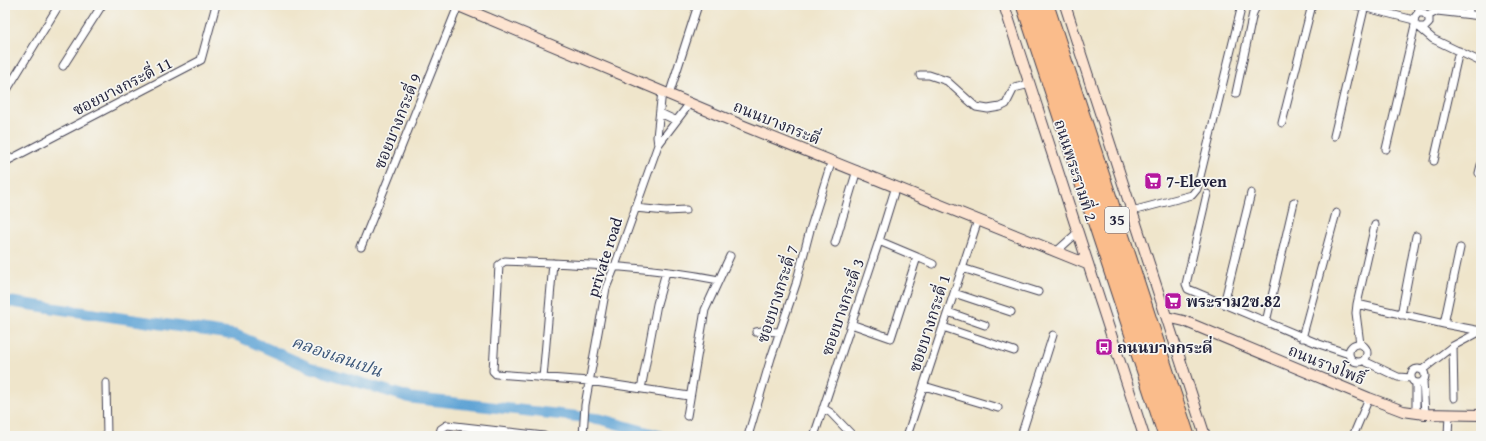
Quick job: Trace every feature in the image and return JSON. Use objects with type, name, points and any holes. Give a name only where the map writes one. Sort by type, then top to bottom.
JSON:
[{"type":"highway","name":"ถนนพระรามที่ 2","points":[[1021,5],[1159,436]]},
{"type":"highway","points":[[1021,5],[1165,436]]},
{"type":"highway","points":[[1036,5],[1178,436]]},
{"type":"highway","name":"ถนนพระรามที่ 2","points":[[1047,5],[1188,436]]},
{"type":"street","points":[[5,93],[59,5]]},
{"type":"street","points":[[63,66],[102,5]]},
{"type":"street","name":"ซอยบางกระดี่ 11","points":[[5,162],[201,60],[216,5]]},
{"type":"street","points":[[658,145],[657,137],[660,113],[665,93],[698,5]]},
{"type":"street","name":"ถนนพระรามที่ 2","points":[[1004,5],[1144,436]]},
{"type":"street","name":"35","points":[[1065,5],[1205,436]]},
{"type":"street","points":[[1132,211],[1192,195],[1197,189],[1242,5]]},
{"type":"street","points":[[1236,93],[1253,13],[1257,5]]},
{"type":"street","points":[[1282,123],[1312,5]]},
{"type":"street","points":[[1355,5],[1365,6],[1416,24],[1427,26],[1429,21],[1428,16]]},
{"type":"street","points":[[1386,149],[1420,5]]},
{"type":"street","points":[[1468,14],[1470,5]]},
{"type":"street","name":"ถนนบางกระดี่","points":[[457,6],[665,93],[1088,264]]},
{"type":"street","name":"ซอยบางกระดี่ 9","points":[[361,247],[457,6]]},
{"type":"street","points":[[1334,136],[1365,6]]},
{"type":"street","points":[[1428,16],[1437,11],[1481,16]]},
{"type":"street","points":[[1418,13],[1424,13],[1428,16]]},
{"type":"street","points":[[1416,24],[1433,39],[1481,62]]},
{"type":"street","points":[[1434,161],[1459,51]]},
{"type":"street","points":[[920,75],[929,75],[947,81],[976,108],[988,109],[1000,107],[1006,104],[1014,88],[1030,84]]},
{"type":"street","points":[[658,145],[690,103]]},
{"type":"street","points":[[660,113],[676,120]]},
{"type":"street","name":"private road","points":[[583,436],[585,405],[606,288],[658,145]]},
{"type":"street","name":"ซอยบางกระดี่ 7","points":[[748,436],[779,332],[796,284],[807,247],[810,230],[832,160]]},
{"type":"street","points":[[835,243],[857,170]]},
{"type":"street","name":"ซอยบางกระดี่ 3","points":[[814,436],[896,186]]},
{"type":"street","points":[[1224,304],[1251,193]]},
{"type":"street","points":[[1207,194],[1186,284],[1188,289],[1302,338],[1349,354]]},
{"type":"street","points":[[1266,322],[1294,202]]},
{"type":"street","points":[[635,208],[666,211],[686,210]]},
{"type":"street","points":[[1302,338],[1336,213]]},
{"type":"street","name":"ซอยบางกระดี่ 1","points":[[907,436],[978,220]]},
{"type":"street","points":[[1364,361],[1367,353],[1365,348],[1360,344],[1356,314],[1375,225]]},
{"type":"street","points":[[1057,251],[1078,232]]},
{"type":"street","points":[[1401,315],[1416,236]]},
{"type":"street","points":[[879,241],[933,264]]},
{"type":"street","points":[[1444,324],[1460,248]]},
{"type":"street","points":[[687,416],[689,396],[705,310],[730,256]]},
{"type":"street","points":[[851,324],[890,342],[917,257]]},
{"type":"street","points":[[689,396],[590,381],[496,374],[493,371],[499,265],[505,261],[615,266],[691,274],[719,280]]},
{"type":"street","points":[[543,378],[553,263]]},
{"type":"street","points":[[962,268],[1038,292]]},
{"type":"street","points":[[641,389],[657,304],[666,272]]},
{"type":"street","points":[[954,293],[1011,312]]},
{"type":"street","points":[[1357,304],[1401,315],[1481,331]]},
{"type":"street","points":[[948,312],[985,325]]},
{"type":"street","name":"ถนนรางโพธิ์","points":[[1167,317],[1184,321],[1403,411],[1481,415]]},
{"type":"street","points":[[943,327],[1014,351]]},
{"type":"street","points":[[1420,413],[1417,381],[1411,374],[1415,370],[1422,370],[1453,346],[1481,331]]},
{"type":"street","points":[[756,332],[779,332]]},
{"type":"street","points":[[1021,436],[1053,335]]},
{"type":"street","points":[[1360,344],[1352,346],[1349,354],[1351,359],[1355,362],[1364,361],[1398,377],[1417,381]]},
{"type":"street","points":[[1453,346],[1454,398]]},
{"type":"street","points":[[1417,381],[1425,374],[1422,370]]},
{"type":"street","points":[[106,383],[107,436]]},
{"type":"street","points":[[924,386],[998,408]]},
{"type":"street","points":[[1353,436],[1369,398]]},
{"type":"street","points":[[823,408],[831,413],[853,436]]},
{"type":"street","points":[[1448,414],[1448,436]]},
{"type":"street","points":[[439,436],[441,429],[447,425],[488,433],[544,436]]},
{"type":"waterway","name":"คลองเลนเปน","points":[[5,301],[236,335],[309,367],[411,398],[600,419],[660,436]]},
{"type":"place","name":"7-Eleven","points":[[1153,181]]},
{"type":"place","name":"พระราม2ซ.82","points":[[1173,301]]},
{"type":"place","name":"ถนนบางกระดี่","points":[[1104,347]]}]
